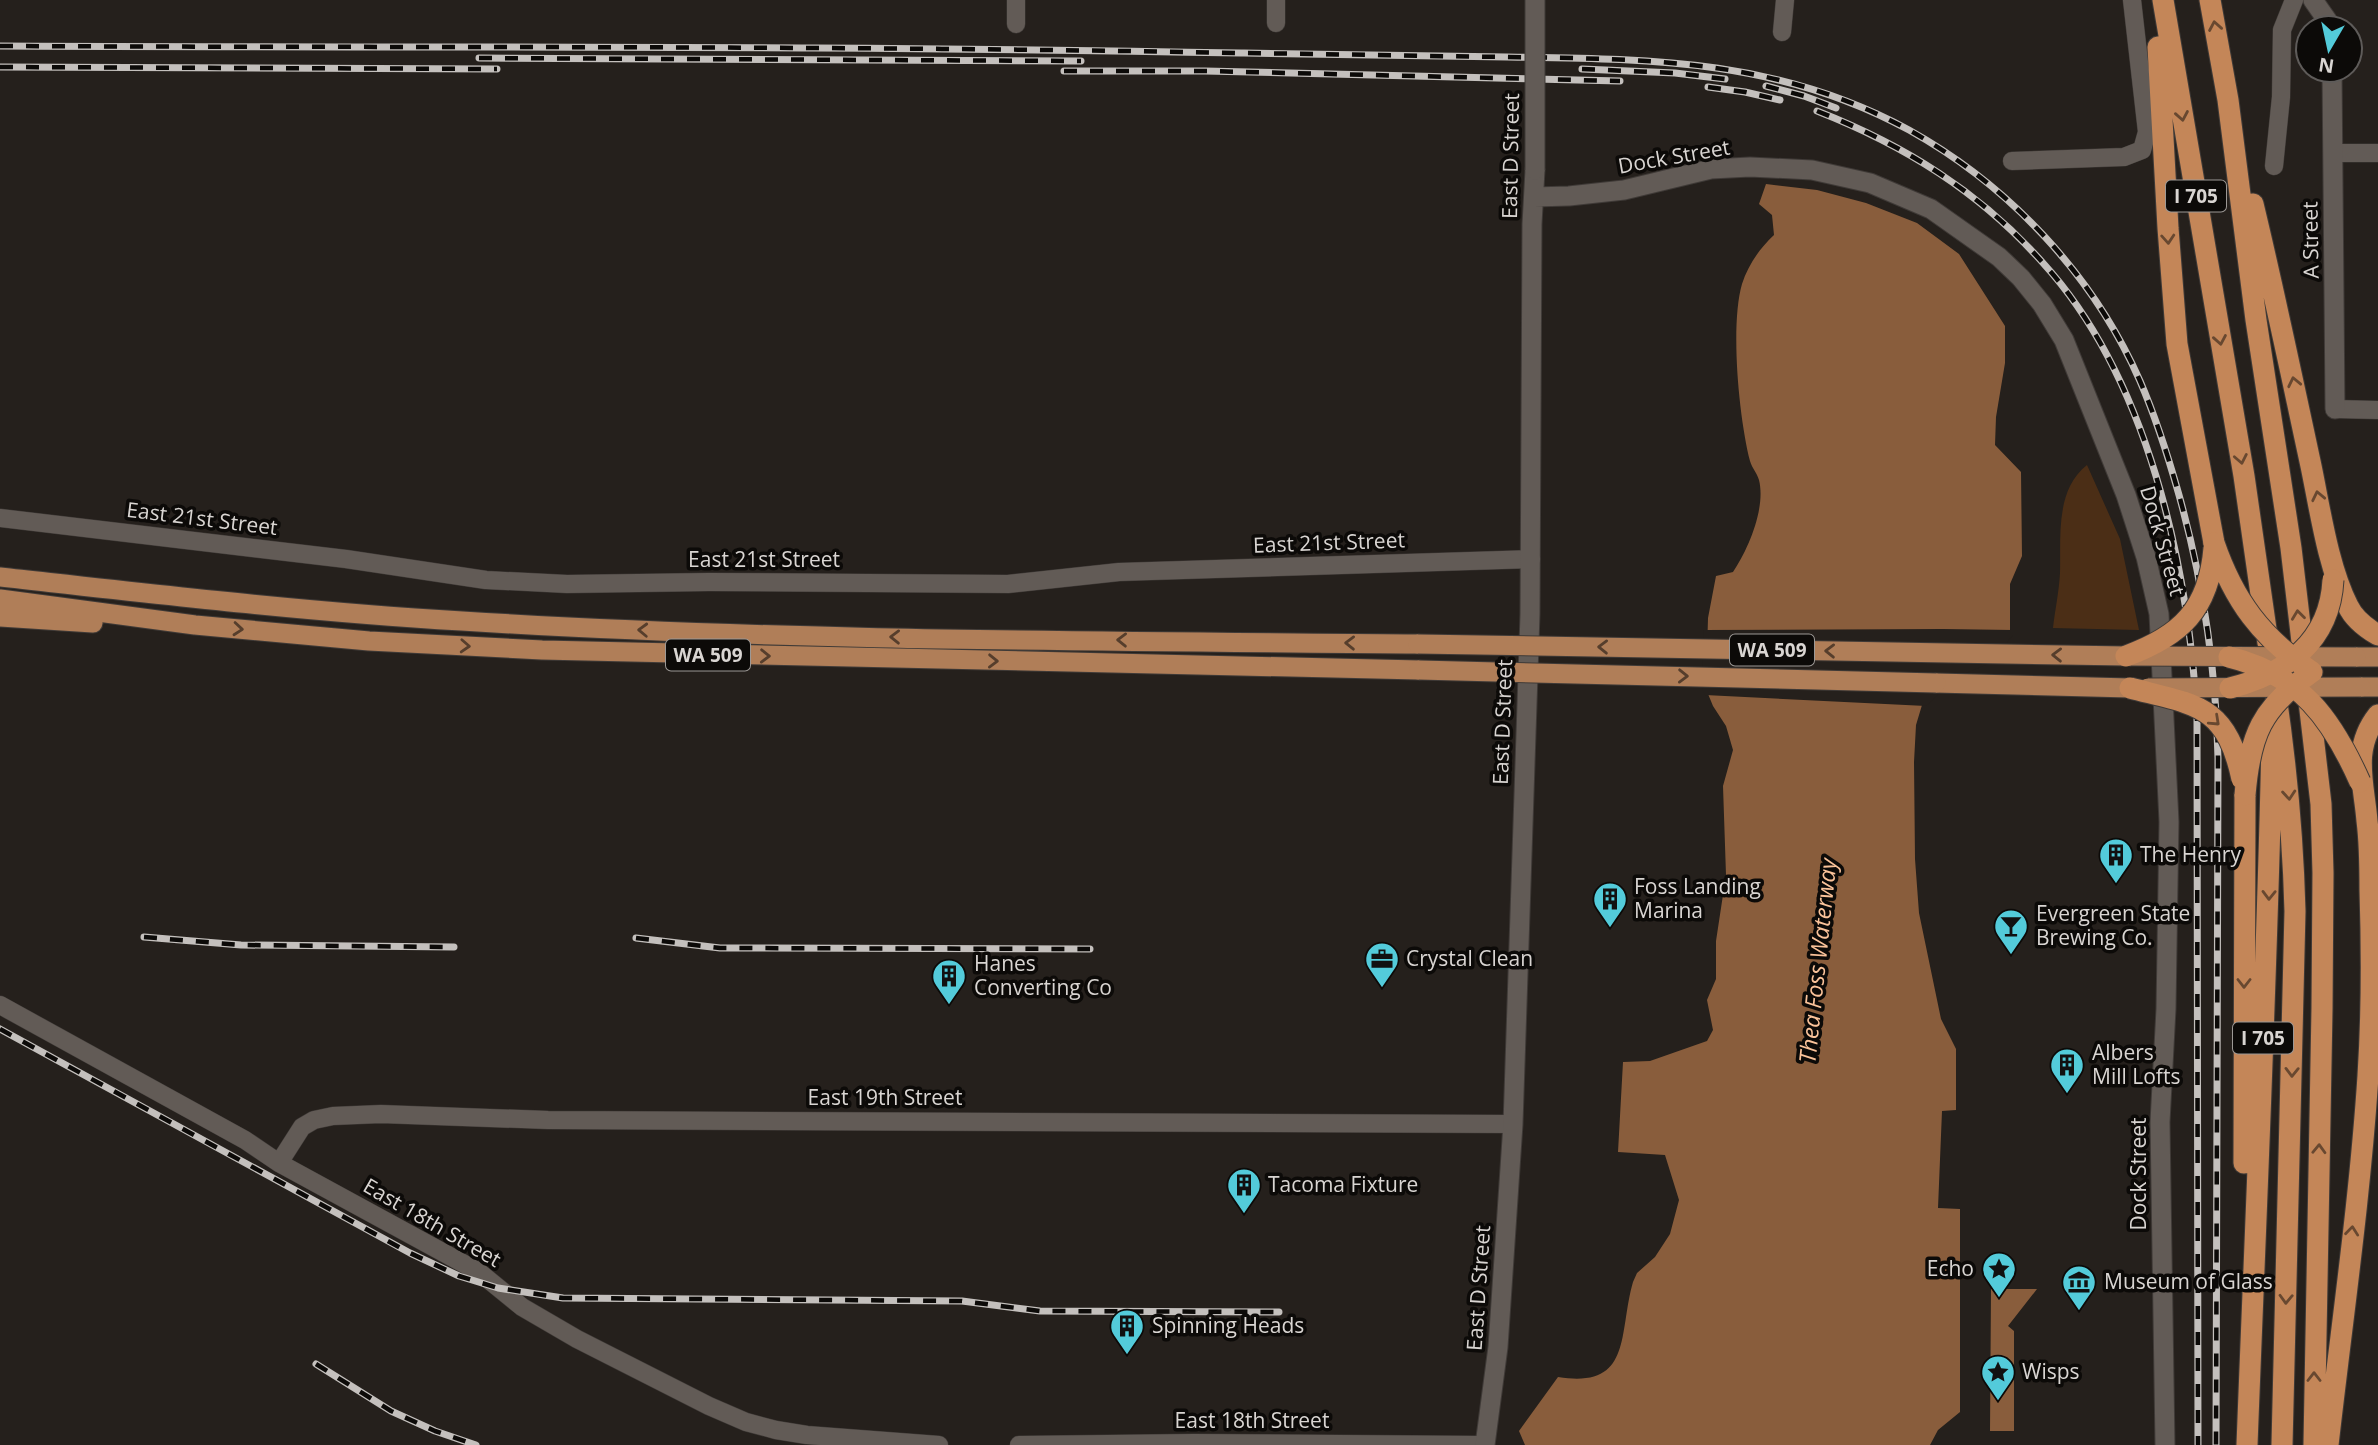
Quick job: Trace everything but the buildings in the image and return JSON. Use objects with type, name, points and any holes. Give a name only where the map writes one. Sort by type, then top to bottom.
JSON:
[{"type":"highway","points":[[2155,0],[2177,344],[2214,543],[2230,585],[2266,635],[2312,672],[2334,682],[2369,687]]},
{"type":"highway","name":"I 705","points":[[2163,0],[2257,555],[2273,708],[2268,935],[2246,1445]]},
{"type":"highway","name":"I 705","points":[[2210,0],[2228,100],[2256,320],[2291,548],[2320,804],[2323,873],[2322,1009],[2314,1445]]},
{"type":"highway","points":[[2228,100],[2280,316],[2335,580],[2349,610],[2358,621],[2378,635]]},
{"type":"highway","points":[[2126,656],[2167,637],[2187,620],[2205,590],[2213,562],[2214,543]]},
{"type":"highway","name":"WA 509","points":[[0,577],[242,604],[461,621],[604,628],[879,636],[2126,656],[2378,657]]},
{"type":"highway","points":[[2230,688],[2270,672],[2311,643],[2322,628],[2330,607],[2335,580]]},
{"type":"highway","name":"WA 509","points":[[0,599],[195,625],[369,641],[555,651],[2130,688],[2369,687]]},
{"type":"highway","points":[[0,617],[111,624],[195,625]]},
{"type":"highway","points":[[2266,631],[2288,776],[2295,911],[2281,1445]]},
{"type":"highway","points":[[2229,657],[2270,672],[2314,705],[2335,731],[2360,782]]},
{"type":"highway","points":[[2246,1445],[2244,915],[2245,795],[2249,755],[2254,738],[2267,714],[2292,687],[2329,662],[2356,657]]},
{"type":"highway","points":[[2130,688],[2187,703],[2208,713],[2218,722],[2232,741],[2245,795]]},
{"type":"highway","points":[[2328,1445],[2363,1129],[2371,1030],[2372,949],[2368,824],[2360,782],[2362,750],[2367,734],[2378,715]]},
{"type":"street","points":[[1016,0],[1016,24]]},
{"type":"street","points":[[1276,0],[1276,23]]},
{"type":"street","name":"East D Street","points":[[1485,1445],[1498,1348],[1513,1124],[1531,559],[1535,0]]},
{"type":"street","points":[[1783,32],[1785,0]]},
{"type":"street","points":[[2012,160],[2124,157],[2142,150],[2147,132],[2133,0]]},
{"type":"street","points":[[2274,166],[2281,97],[2282,30],[2294,0]]},
{"type":"street","name":"A Street","points":[[2332,84],[2335,410]]},
{"type":"street","points":[[2333,153],[2378,153]]},
{"type":"street","name":"Dock Street","points":[[1534,197],[1624,190],[1711,169],[1750,167],[1812,170],[1870,183],[1931,209],[1970,234],[2021,278],[2042,304],[2064,340],[2126,495],[2146,556],[2159,614],[2169,822],[2166,1009],[2160,1122],[2165,1445]]},
{"type":"street","points":[[2335,410],[2378,410]]},
{"type":"street","name":"East 21st Street","points":[[0,518],[346,559],[486,580],[568,584],[1007,584],[1119,572],[1531,559]]},
{"type":"street","name":"East 18th Street","points":[[0,1005],[245,1140],[279,1163],[479,1272],[522,1307],[577,1339],[733,1417],[776,1430],[807,1435],[939,1445]]},
{"type":"street","name":"East 19th Street","points":[[279,1163],[302,1127],[314,1120],[333,1116],[381,1114],[562,1120],[1513,1124]]},
{"type":"street","name":"East 18th Street","points":[[1019,1445],[1485,1445]]},
{"type":"shaded area","points":[[2087,465],[2120,539],[2139,630],[2053,628],[2059,580],[2062,515],[2069,487]]},
{"type":"water","name":"Thea Foss Waterway","points":[[1766,184],[1817,190],[1866,203],[1917,223],[1959,254],[2005,326],[2005,363],[1996,417],[1995,445],[2021,472],[2022,556],[2010,584],[2010,635],[1955,674],[1922,705],[1916,725],[1914,762],[1915,859],[1919,913],[1941,1019],[1956,1049],[1956,1110],[1942,1111],[1938,1208],[1960,1209],[1960,1412],[1938,1430],[1930,1445],[1525,1445],[1519,1431],[1558,1377],[1582,1378],[1599,1375],[1611,1366],[1618,1354],[1633,1282],[1637,1273],[1655,1257],[1670,1234],[1679,1200],[1665,1155],[1618,1152],[1623,1062],[1650,1061],[1707,1041],[1713,1030],[1707,1000],[1716,979],[1716,941],[1726,875],[1723,786],[1733,750],[1726,726],[1706,689],[1708,618],[1716,576],[1733,572],[1739,563],[1750,541],[1760,503],[1759,480],[1750,461],[1742,421],[1736,347],[1738,302],[1742,284],[1755,257],[1774,235],[1772,215],[1759,204]]},
{"type":"water","points":[[1991,1289],[2037,1289],[2008,1326],[2014,1331],[2014,1431],[1990,1431]]},
{"type":"pier","points":[[1704,630],[2013,630],[2013,635],[1990,663],[1957,677],[1926,706],[1705,695],[1702,689]]},
{"type":"railway","points":[[0,46],[1086,50],[1612,59],[1713,68],[1763,76],[1812,89],[1860,107],[1909,130],[1946,153],[2014,206],[2045,237],[2099,305],[2121,342],[2151,409],[2175,480],[2195,560],[2211,658],[2218,758],[2216,1445]]},
{"type":"railway","points":[[479,58],[1081,61]]},
{"type":"railway","points":[[0,67],[497,69]]},
{"type":"railway","points":[[1582,69],[1675,73],[1725,79]]},
{"type":"railway","points":[[1064,71],[1205,71],[1620,81]]},
{"type":"railway","points":[[1766,86],[1836,108]]},
{"type":"railway","points":[[1708,87],[1780,100]]},
{"type":"railway","points":[[1817,111],[1880,139],[1939,173],[2019,237],[2079,309],[2110,361],[2135,417],[2156,476],[2184,598],[2197,716],[2198,1445]]},
{"type":"railway","points":[[144,937],[241,945],[454,947]]},
{"type":"railway","points":[[636,938],[720,948],[1090,949]]},
{"type":"railway","points":[[0,1029],[410,1253],[459,1276],[498,1288],[563,1298],[962,1301],[1040,1311],[1279,1312]]},
{"type":"railway","points":[[316,1364],[391,1411],[435,1431],[476,1445]]},
{"type":"place","name":"The Henry","points":[[2116,885]]},
{"type":"place","name":"Foss Landing Marina","points":[[1610,929]]},
{"type":"place","name":"Evergreen State Brewing Co.","points":[[2011,956]]},
{"type":"place","name":"Crystal Clean","points":[[1382,989]]},
{"type":"place","name":"Hanes Converting Co","points":[[949,1006]]},
{"type":"place","name":"Albers Mill Lofts","points":[[2067,1095]]},
{"type":"place","name":"Tacoma Fixture","points":[[1244,1215]]},
{"type":"place","name":"Echo","points":[[1999,1299]]},
{"type":"place","name":"Museum of Glass","points":[[2079,1312]]},
{"type":"place","name":"Spinning Heads","points":[[1127,1356]]},
{"type":"place","name":"Wisps","points":[[1998,1402]]}]
